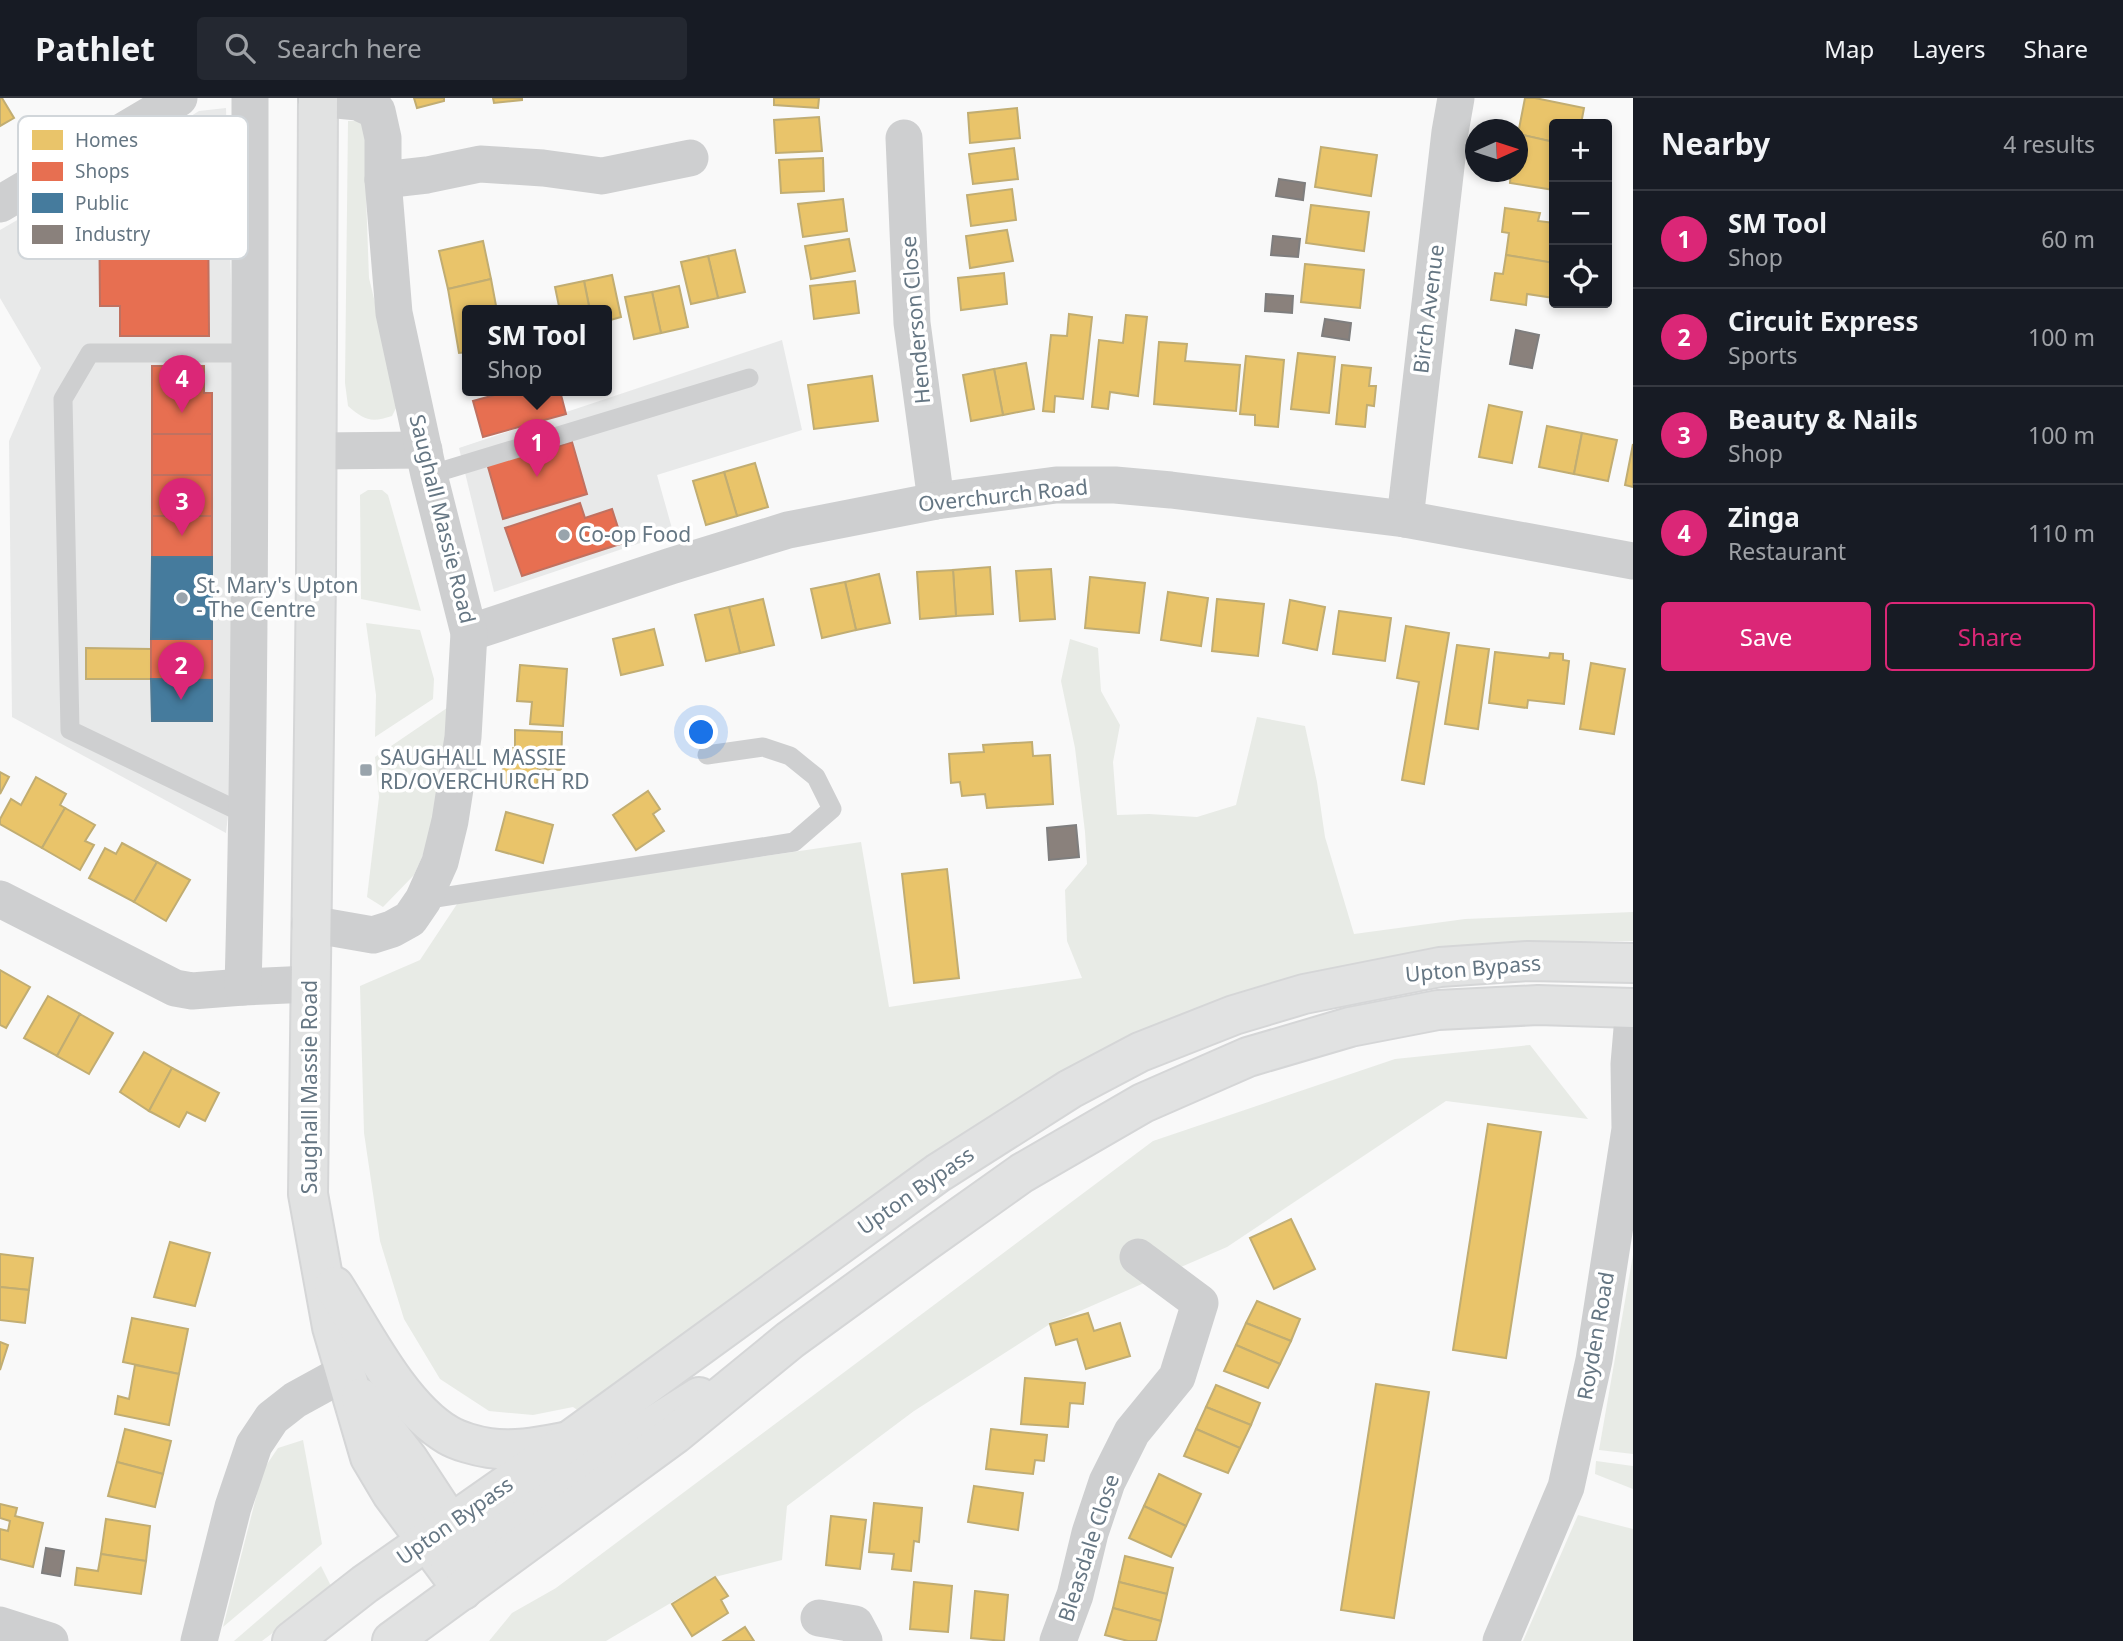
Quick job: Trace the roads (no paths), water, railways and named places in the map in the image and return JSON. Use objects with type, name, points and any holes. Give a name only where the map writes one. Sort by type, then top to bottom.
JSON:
[{"type":"main road","name":"Saughall Massie Road","points":[[318,98],[317,452],[307,1194],[332,1327],[347,1377],[408,1459],[458,1555]]},
{"type":"main road","name":"Upton Bypass","points":[[392,1641],[458,1555],[569,1441],[938,1173],[1070,1089],[1140,1052],[1234,1015],[1304,993],[1440,967],[1528,961],[1633,963]]},
{"type":"main road","name":"Upton Bypass","points":[[292,1641],[365,1584],[458,1555],[675,1434],[790,1340],[1022,1173],[1143,1103],[1248,1058],[1350,1027],[1438,1010],[1538,1005],[1633,1008]]},
{"type":"main road","points":[[320,1264],[393,1381],[415,1408],[450,1437],[489,1448],[529,1449],[569,1441]]},
{"type":"street","points":[[149,116],[179,98]]},
{"type":"street","points":[[243,987],[247,815],[250,98]]},
{"type":"street","name":"Saughall Massie Road","points":[[310,923],[373,935],[410,919],[423,900],[440,862],[450,821],[463,737],[469,633],[394,313],[383,180],[383,138],[377,111],[358,102],[318,98]]},
{"type":"street","name":"Birch Avenue","points":[[1405,519],[1448,146],[1456,98]]},
{"type":"street","name":"Henderson Close","points":[[904,138],[912,323],[936,501]]},
{"type":"street","points":[[383,180],[427,175],[480,164],[544,168],[602,176],[690,158]]},
{"type":"street","points":[[0,204],[18,193]]},
{"type":"street","points":[[317,452],[427,462]]},
{"type":"street","name":"Overchurch Road","points":[[469,633],[788,530],[936,501],[1056,485],[1115,485],[1405,519],[1633,561]]},
{"type":"street","points":[[0,899],[175,988],[192,991],[310,984]]},
{"type":"street","name":"Royden Road","points":[[1501,1641],[1566,1487],[1594,1360],[1630,1129],[1629,1065],[1633,1017]]},
{"type":"street","name":"Bleasdale Close","points":[[1058,1641],[1075,1595],[1090,1533],[1108,1482],[1132,1432],[1177,1377],[1200,1304],[1138,1257]]},
{"type":"street","points":[[199,1641],[233,1507],[254,1445],[272,1418],[295,1400],[347,1377]]},
{"type":"street","points":[[819,1618],[855,1624],[864,1641]]},
{"type":"street","points":[[0,1625],[50,1641]]},
{"type":"lane","points":[[247,815],[69,730],[63,399],[89,353],[250,353]]},
{"type":"lane","points":[[427,462],[749,378]]},
{"type":"lane","points":[[423,900],[794,842],[832,809],[816,777],[790,756],[763,747],[707,755]]},
{"type":"place","name":"Zinga","points":[[182,413]]},
{"type":"place","name":"SM Tool","points":[[537,477]]},
{"type":"place","name":"Co-op Food","points":[[564,535]]},
{"type":"place","name":"Beauty & Nails","points":[[182,536]]},
{"type":"place","name":"St. Mary's Upton - The Centre","points":[[182,598]]},
{"type":"place","name":"Circuit Express","points":[[181,700]]},
{"type":"place","name":"SAUGHALL MASSIE RD/OVERCHURCH RD","points":[[366,770]]}]
